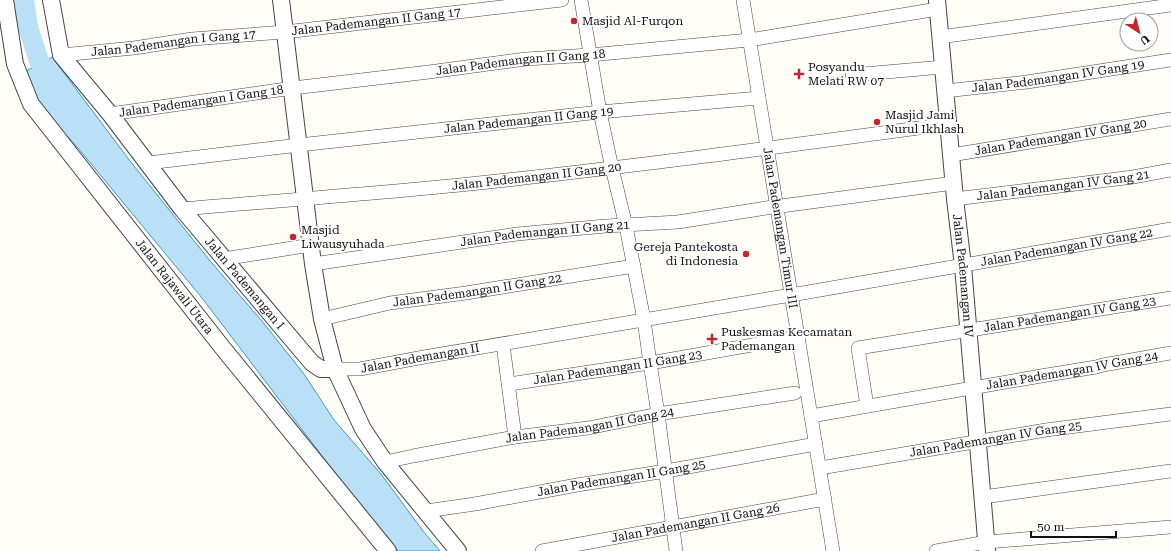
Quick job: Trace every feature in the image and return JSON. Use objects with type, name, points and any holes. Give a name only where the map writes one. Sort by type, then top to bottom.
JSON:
[{"type":"street","name":"Jalan Rajawali Utara","points":[[5,0],[15,64],[31,104],[231,358],[388,551]]},
{"type":"street","name":"Jalan Pademangan I","points":[[54,0],[61,55],[110,114],[182,209],[312,363],[321,369],[337,374]]},
{"type":"street","points":[[281,0],[293,88],[313,264],[322,319],[337,374],[363,429],[385,462],[458,551]]},
{"type":"street","name":"Jalan Pademangan II Gang 17","points":[[285,32],[562,0]]},
{"type":"street","points":[[582,0],[600,112],[626,226],[644,320],[676,551]]},
{"type":"street","name":"Jalan Pademangan Timur III","points":[[742,0],[833,551]]},
{"type":"street","name":"Jalan Pademangan II Gang 18","points":[[293,88],[526,59],[590,55],[749,40],[937,5]]},
{"type":"street","name":"Jalan Pademangan IV","points":[[937,5],[950,155],[963,266],[987,546]]},
{"type":"street","points":[[940,37],[1171,5]]},
{"type":"street","name":"Jalan Pademangan I Gang 17","points":[[61,55],[134,48],[184,40],[285,32]]},
{"type":"street","name":"Jalan Pademangan IV Gang 19","points":[[945,91],[1027,82],[1171,60]]},
{"type":"street","points":[[852,75],[943,67]]},
{"type":"street","name":"Jalan Pademangan I Gang 18","points":[[110,114],[293,88]]},
{"type":"street","name":"Jalan Pademangan II Gang 19","points":[[148,163],[600,112],[759,98]]},
{"type":"street","name":"Jalan Pademangan IV Gang 20","points":[[950,155],[1171,119]]},
{"type":"street","name":"Jalan Pademangan II Gang 20","points":[[182,209],[453,185],[612,168],[767,149],[948,124]]},
{"type":"street","name":"Jalan Pademangan IV Gang 21","points":[[955,200],[1133,177],[1171,170]]},
{"type":"street","name":"Jalan Pademangan II Gang 21","points":[[313,264],[517,234],[678,222],[954,183]]},
{"type":"street","name":"Jalan Pademangan IV Gang 22","points":[[791,295],[1171,229]]},
{"type":"street","points":[[223,259],[311,245]]},
{"type":"street","name":"Jalan Pademangan II Gang 22","points":[[322,319],[390,303],[466,293],[634,266]]},
{"type":"street","points":[[644,320],[791,295]]},
{"type":"street","name":"Jalan Pademangan IV Gang 23","points":[[867,406],[858,348],[1171,298]]},
{"type":"street","name":"Jalan Pademangan II","points":[[337,374],[424,357],[644,320]]},
{"type":"street","name":"Jalan Pademangan II Gang 23","points":[[509,384],[650,363],[798,337]]},
{"type":"street","points":[[503,344],[515,437]]},
{"type":"street","name":"Jalan Pademangan IV Gang 24","points":[[811,416],[1171,353]]},
{"type":"street","name":"Jalan Pademangan II Gang 24","points":[[385,462],[515,437],[588,428],[658,414],[795,393]]},
{"type":"street","name":"Jalan Pademangan IV Gang 25","points":[[820,468],[1046,430],[1171,414]]},
{"type":"street","name":"Jalan Pademangan II Gang 25","points":[[426,511],[475,504],[816,444]]},
{"type":"street","points":[[983,497],[1171,471]]},
{"type":"street","name":"Jalan Pademangan II Gang 26","points":[[542,551],[825,499]]},
{"type":"street","points":[[936,551],[1171,526]]},
{"type":"water","points":[[52,57],[130,161],[304,374],[334,420],[381,474],[423,531],[440,551],[398,551],[332,469],[202,298],[78,148],[40,106],[26,71]]},
{"type":"waterway","points":[[24,0],[28,27],[39,61],[57,86]]},
{"type":"place","name":"Masjid Al-Furqon","points":[[574,21]]},
{"type":"place","name":"Posyandu Melati RW 07","points":[[799,74]]},
{"type":"place","name":"Masjid Jami Nurul Ikhlash","points":[[877,122]]},
{"type":"place","name":"Masjid Liwausyuhada","points":[[293,237]]},
{"type":"place","name":"Gereja Pantekosta di Indonesia","points":[[746,254]]},
{"type":"place","name":"Puskesmas Kecamatan Pademangan","points":[[712,339]]}]
